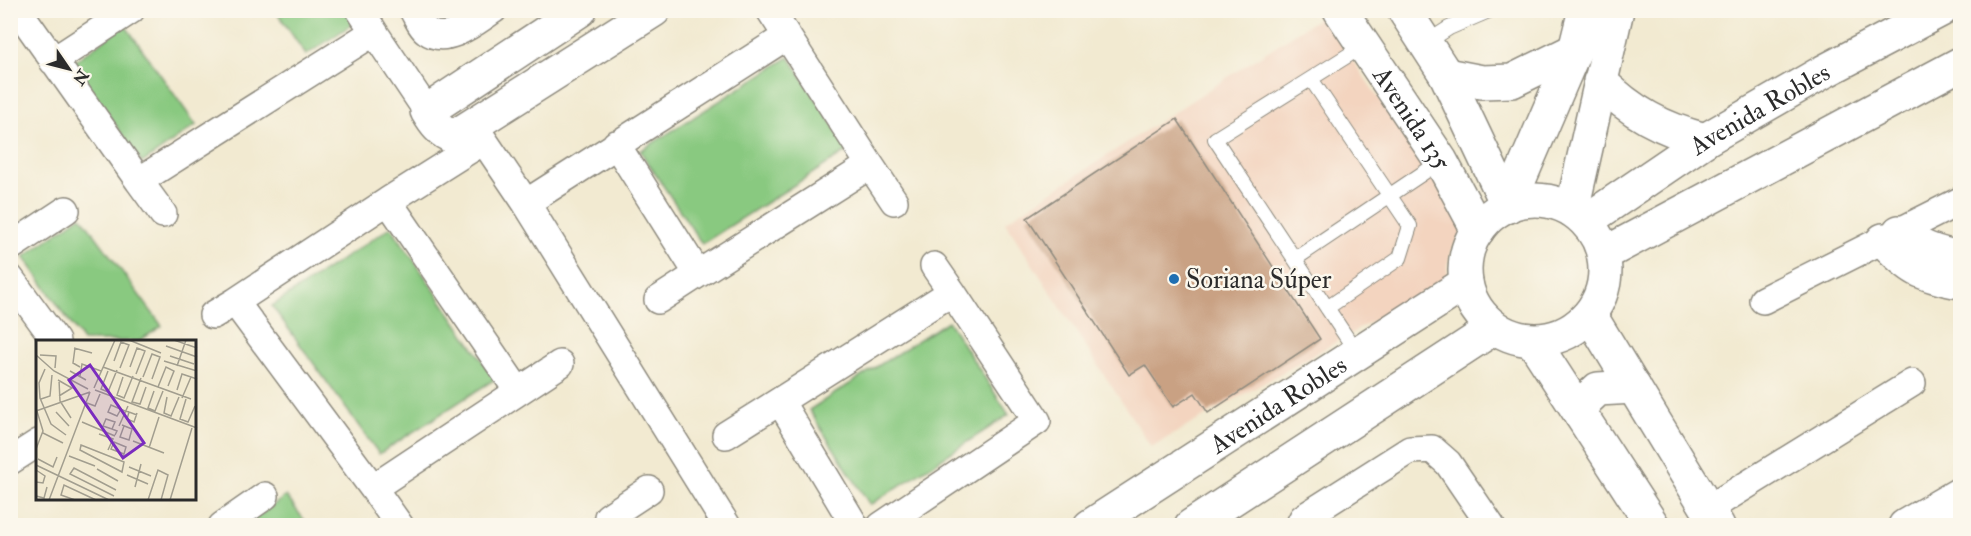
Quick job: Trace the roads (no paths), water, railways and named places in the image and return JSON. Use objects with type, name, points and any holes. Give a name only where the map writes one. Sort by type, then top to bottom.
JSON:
[{"type":"main road","points":[[580,10],[427,111],[446,134],[454,136],[478,133],[654,10]]},
{"type":"main road","name":"Avenida 135","points":[[1340,10],[1441,161],[1478,230]]},
{"type":"main road","name":"Avenida 135","points":[[1404,10],[1446,75],[1508,206]]},
{"type":"main road","name":"Avenida Robles","points":[[1579,216],[1823,72],[1941,10]]},
{"type":"main road","points":[[1446,75],[1482,82],[1512,81],[1594,25]]},
{"type":"main road","points":[[1579,216],[1600,81],[1594,25]]},
{"type":"main road","points":[[1508,206],[1594,25]]},
{"type":"main road","points":[[1372,58],[1424,44]]},
{"type":"main road","name":"Avenida Robles","points":[[1604,254],[1960,64]]},
{"type":"main road","points":[[1600,81],[1622,102],[1647,120],[1675,132],[1705,140]]},
{"type":"main road","points":[[1536,200],[1555,203],[1579,216],[1595,233],[1604,254],[1603,289],[1590,315],[1564,334],[1533,341],[1512,337],[1494,328],[1476,308],[1466,283],[1467,255],[1478,230],[1491,216],[1508,206],[1536,200]]},
{"type":"main road","points":[[1891,236],[1932,252],[1960,258]]},
{"type":"main road","points":[[1891,236],[1904,262],[1928,276],[1960,282]]},
{"type":"main road","name":"Avenida Robles","points":[[1090,525],[1466,283]]},
{"type":"main road","points":[[1590,315],[1713,517]]},
{"type":"main road","name":"Avenida Robles","points":[[1191,525],[1494,328]]},
{"type":"main road","points":[[1533,341],[1653,525]]},
{"type":"main road","points":[[1581,415],[1583,403],[1598,388],[1634,387]]},
{"type":"main road","points":[[1905,525],[1960,494]]},
{"type":"street","points":[[53,61],[131,10]]},
{"type":"street","points":[[413,10],[426,31],[439,37],[462,30],[493,10]]},
{"type":"street","points":[[770,10],[894,201]]},
{"type":"street","points":[[25,20],[163,214]]},
{"type":"street","points":[[139,181],[367,21],[427,111]]},
{"type":"street","points":[[526,203],[787,36]]},
{"type":"street","points":[[400,525],[373,488],[224,308],[388,201],[478,133],[526,203],[727,525]]},
{"type":"street","points":[[616,144],[698,274]]},
{"type":"street","points":[[658,300],[870,165]]},
{"type":"street","points":[[388,201],[518,391]]},
{"type":"street","points":[[1763,300],[1960,201]]},
{"type":"street","points":[[10,247],[66,210]]},
{"type":"street","points":[[881,525],[1037,421],[934,266]]},
{"type":"street","points":[[10,278],[55,340]]},
{"type":"street","points":[[726,435],[952,292]]},
{"type":"street","points":[[373,488],[560,364]]},
{"type":"street","points":[[1713,517],[1912,383]]},
{"type":"street","points":[[780,401],[855,525]]},
{"type":"street","points":[[10,460],[36,444]]},
{"type":"street","points":[[1299,525],[1303,518],[1410,450],[1431,449],[1448,463],[1491,525]]},
{"type":"street","points":[[606,523],[649,490]]},
{"type":"street","points":[[222,525],[265,496]]},
{"type":"lane","points":[[1424,44],[1449,28],[1491,10]]},
{"type":"lane","points":[[1358,354],[1215,139],[1311,79],[1372,58]]},
{"type":"lane","points":[[1311,79],[1410,226],[1400,258],[1328,308]]},
{"type":"lane","points":[[1295,259],[1441,161]]},
{"type":"place","name":"Soriana Súper","points":[[1174,279]]}]
